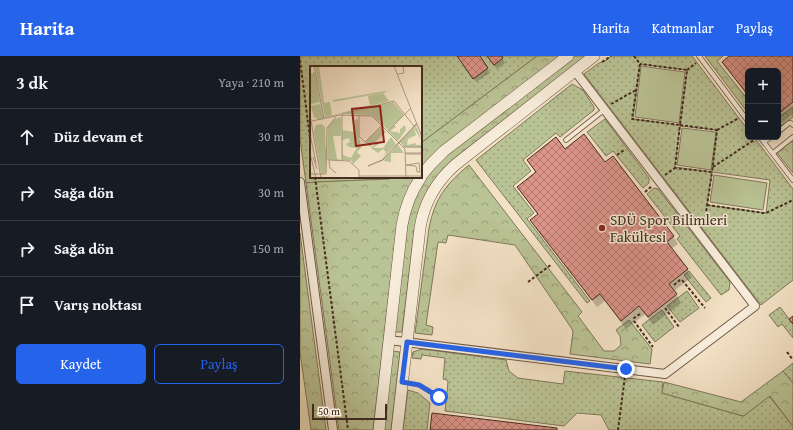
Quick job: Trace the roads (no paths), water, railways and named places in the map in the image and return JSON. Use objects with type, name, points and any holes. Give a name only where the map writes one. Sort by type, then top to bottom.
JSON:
[{"type":"street","points":[[422,176],[430,164],[444,151],[568,56]]},
{"type":"street","points":[[397,430],[420,228],[425,208],[434,188],[455,164],[575,71],[596,60]]},
{"type":"street","points":[[389,340],[665,374],[755,306],[606,108],[575,71]]},
{"type":"street","points":[[379,430],[403,219],[411,195],[420,178]]},
{"type":"street","points":[[300,182],[333,430]]},
{"type":"lane","points":[[699,56],[745,117]]},
{"type":"lane","points":[[566,140],[606,108]]},
{"type":"lane","points":[[781,130],[789,123],[793,125]]},
{"type":"lane","points":[[773,153],[793,137]]},
{"type":"lane","points":[[767,140],[764,142],[793,180]]},
{"type":"place","name":"SDÜ Spor Bilimleri Fakültesi","points":[[602,228]]}]
